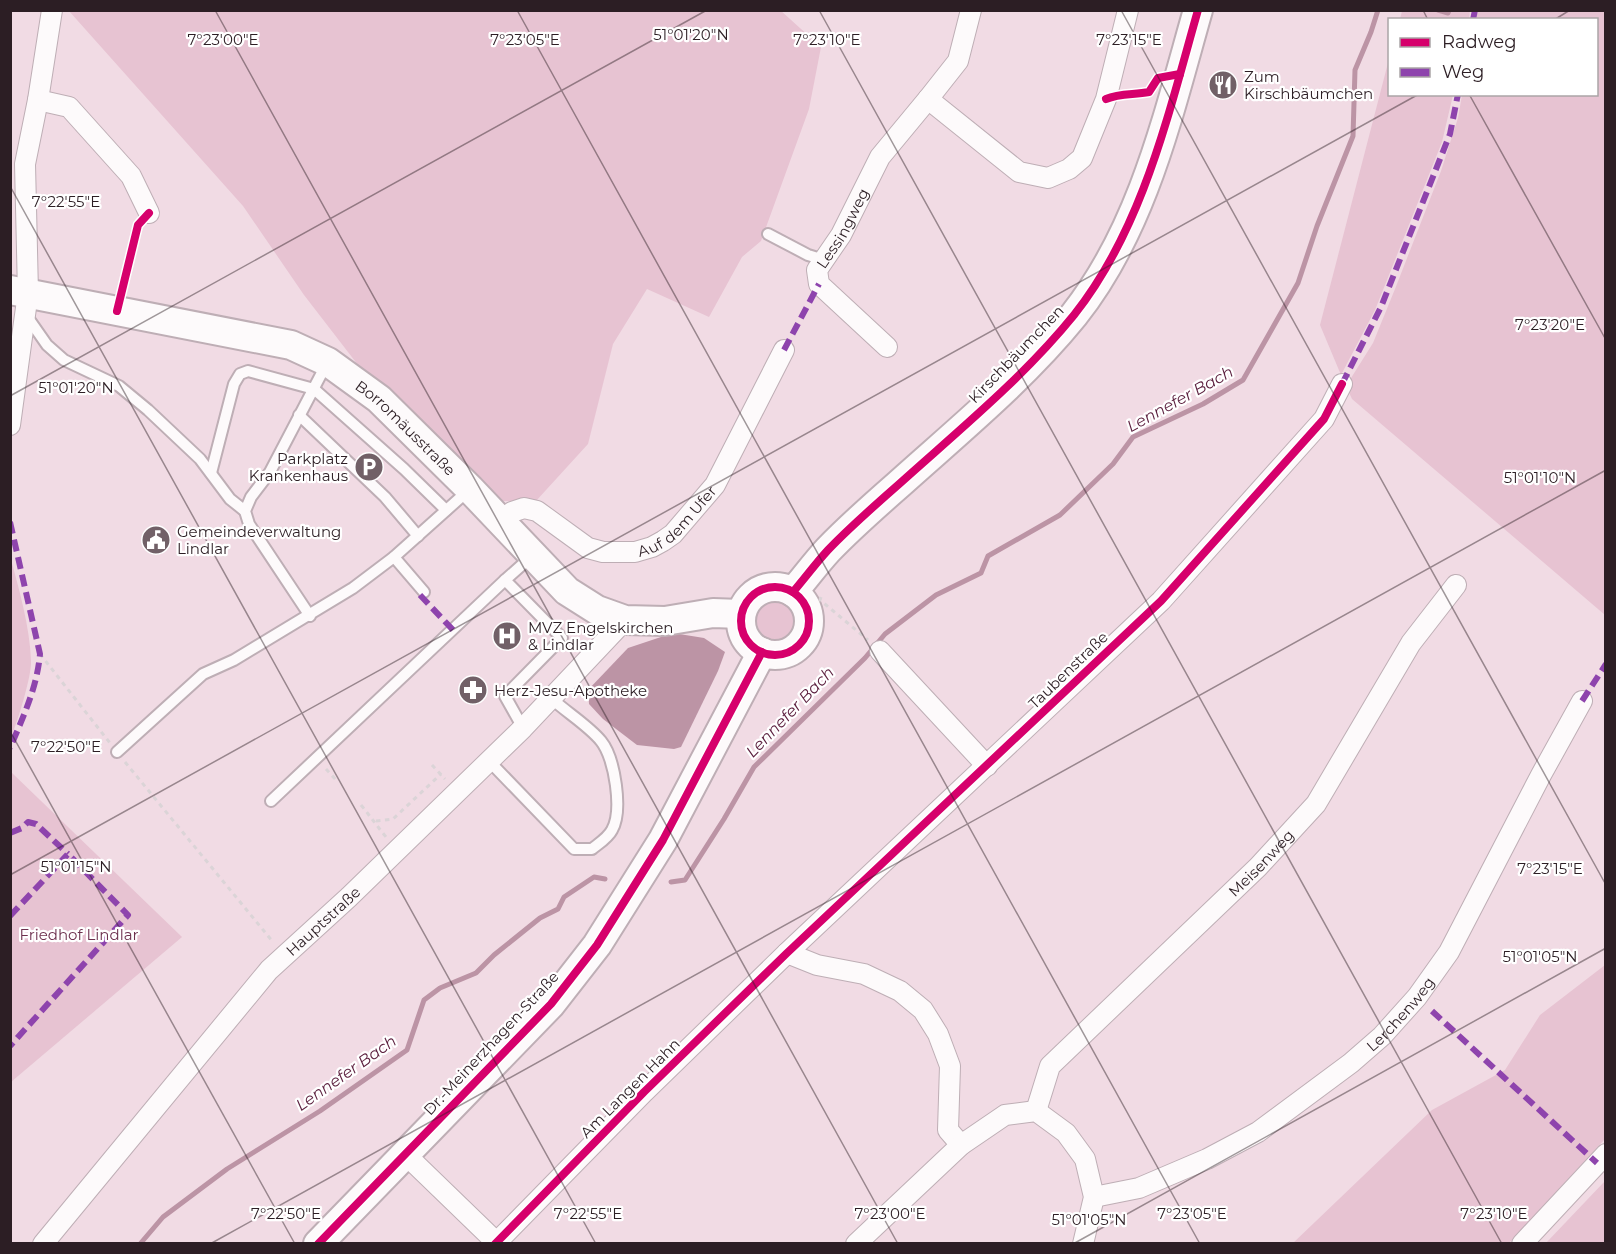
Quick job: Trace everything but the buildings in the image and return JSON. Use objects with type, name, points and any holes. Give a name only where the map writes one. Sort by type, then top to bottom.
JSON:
[{"type":"main road","name":"Kirschbäumchen","points":[[793,592],[857,521],[984,407],[1044,349],[1075,314],[1111,259],[1146,187],[1198,10]]},
{"type":"main road","name":"Borromäusstraße","points":[[22,299],[291,345],[328,362],[379,399],[470,489],[567,591],[597,610],[626,620],[665,621],[713,613],[741,614]]},
{"type":"main road","points":[[768,587],[781,587],[793,592],[806,607],[809,617],[805,636],[799,645],[781,654],[771,655],[752,646],[744,637],[741,625],[741,614],[746,602],[756,592],[768,587]]},
{"type":"main road","name":"Dr.-Meinerzhagen-Straße","points":[[318,1244],[550,1004],[597,945],[663,840],[762,652]]},
{"type":"street","points":[[10,425],[22,299],[25,164],[52,10]]},
{"type":"street","name":"Lessingweg","points":[[887,346],[819,284],[817,270],[841,235],[880,157],[958,61],[971,10]]},
{"type":"street","points":[[928,99],[1018,172],[1048,178],[1069,169],[1082,158],[1106,99],[1128,10]]},
{"type":"street","points":[[38,100],[69,107],[131,176],[149,213]]},
{"type":"street","name":"Auf dem Ufer","points":[[501,521],[512,512],[524,508],[537,511],[588,548],[603,552],[635,552],[663,541],[673,534],[715,485],[784,350]]},
{"type":"street","name":"Taubenstraße","points":[[786,953],[1161,601],[1324,419],[1342,384]]},
{"type":"street","name":"Meisenweg","points":[[1036,1111],[1050,1066],[1258,867],[1316,804],[1411,643],[1456,585]]},
{"type":"street","name":"Hauptstraße","points":[[43,1244],[269,970],[349,897],[523,728],[626,620]]},
{"type":"street","points":[[875,646],[987,766]]},
{"type":"street","name":"Lerchenweg","points":[[1094,1197],[1139,1188],[1207,1159],[1258,1132],[1351,1063],[1382,1036],[1417,997],[1449,952],[1582,701]]},
{"type":"street","points":[[786,953],[817,965],[864,974],[900,991],[923,1010],[938,1034],[950,1066],[948,1130],[961,1145]]},
{"type":"street","name":"Am Langen Hahn","points":[[404,1153],[496,1243],[644,1092],[786,953]]},
{"type":"street","points":[[856,1244],[961,1145],[1005,1115],[1036,1111],[1066,1133],[1085,1159],[1094,1197],[1083,1244]]},
{"type":"street","points":[[1522,1244],[1605,1154]]},
{"type":"lane","points":[[768,234],[808,255],[824,260]]},
{"type":"lane","points":[[22,299],[47,345],[64,360],[119,386],[200,459],[230,499],[245,511],[249,524],[310,616]]},
{"type":"lane","points":[[245,511],[251,497],[270,472],[328,362]]},
{"type":"lane","points":[[211,473],[234,384],[240,374],[248,371],[314,389],[396,461],[446,510]]},
{"type":"lane","points":[[299,415],[385,497],[418,536]]},
{"type":"lane","points":[[117,752],[203,674],[234,660],[353,588],[394,557],[470,489]]},
{"type":"lane","points":[[272,801],[532,556]]},
{"type":"lane","points":[[394,557],[424,592]]},
{"type":"lane","points":[[505,580],[562,638],[505,696],[523,728]]},
{"type":"lane","points":[[489,761],[574,849],[592,849],[612,833],[617,819],[613,765],[609,753],[600,740],[551,698]]},
{"type":"path","points":[[812,569],[825,581],[820,600],[875,646]]},
{"type":"path","points":[[40,654],[284,956]]},
{"type":"path","points":[[376,821],[393,819],[441,774]]},
{"type":"path","points":[[361,805],[376,821],[378,828],[387,838]]},
{"type":"green space","points":[[780,10],[821,47],[809,109],[761,241],[742,257],[709,317],[647,289],[613,344],[588,444],[536,501],[500,501],[392,391],[358,365],[304,295],[243,206],[69,11]]},
{"type":"green space","points":[[1402,10],[1470,11],[1469,18],[1400,18]]},
{"type":"green space","points":[[1478,11],[1605,11],[1605,615],[1352,399],[1346,386],[1373,343],[1395,289],[1441,171],[1458,118],[1462,96],[1598,96],[1598,18],[1476,18]]},
{"type":"green space","points":[[1388,63],[1388,96],[1453,96],[1442,142],[1375,310],[1341,375],[1320,325]]},
{"type":"green space","points":[[10,556],[26,622],[31,661],[27,688],[11,737]]},
{"type":"green space","points":[[774,598],[782,599],[789,604],[794,611],[794,627],[789,634],[782,639],[774,640],[766,639],[759,634],[754,627],[753,619],[754,611],[759,604],[766,599]]},
{"type":"green space","name":"Friedhof Lindlar","points":[[11,772],[182,937],[10,1082]]},
{"type":"green space","points":[[1605,965],[1605,1139],[1509,1243],[1292,1244],[1432,1110],[1505,1070],[1540,1015]]},
{"type":"green space","points":[[1605,1181],[1605,1243],[1546,1243]]},
{"type":"shaded area","points":[[673,633],[704,638],[725,652],[681,747],[674,749],[637,745],[603,719],[589,704],[588,690],[628,648]]},
{"type":"waterway","name":"Lennefer Bach","points":[[671,882],[685,880],[754,767],[865,658],[885,634],[936,595],[981,573],[988,556],[1060,515],[1113,464],[1133,437],[1203,404],[1243,380],[1298,283],[1317,226],[1353,136],[1355,70],[1378,10]]},
{"type":"waterway","name":"Lennefer Bach","points":[[1438,10],[1448,13],[1449,10]]},
{"type":"waterway","name":"Lennefer Bach","points":[[140,1244],[163,1217],[227,1169],[320,1111],[407,1050],[424,1000],[440,988],[476,973],[494,955],[540,918],[558,909],[564,897],[594,877],[605,879]]},
{"type":"marked path","points":[[1473,18],[1475,10]]},
{"type":"marked path","points":[[1342,384],[1381,307],[1450,134],[1458,96]]},
{"type":"marked path","points":[[784,350],[819,284]]},
{"type":"marked path","points":[[10,522],[40,654],[33,691],[10,748]]},
{"type":"marked path","points":[[420,595],[453,630]]},
{"type":"marked path","points":[[1582,701],[1606,664]]},
{"type":"marked path","points":[[10,833],[22,828],[28,822],[36,824],[68,854]]},
{"type":"marked path","points":[[10,916],[68,854],[128,915],[10,1046]]},
{"type":"marked path","points":[[1432,1011],[1597,1163]]},
{"type":"cycle path","points":[[793,592],[845,533],[1033,361],[1074,315],[1098,281],[1136,208],[1151,169],[1198,10]]},
{"type":"cycle path","points":[[1106,99],[1149,92],[1158,78],[1180,74]]},
{"type":"cycle path","points":[[117,311],[138,225],[149,213]]},
{"type":"cycle path","points":[[495,1244],[644,1092],[787,953],[1161,601],[1324,419],[1342,384]]},
{"type":"cycle path","points":[[775,587],[788,590],[799,597],[806,608],[809,621],[806,634],[799,645],[788,652],[775,655],[762,652],[751,645],[744,634],[741,621],[744,608],[751,597],[762,590],[775,587]]},
{"type":"cycle path","points":[[318,1244],[551,1004],[597,945],[663,840],[762,652]]},
{"type":"place","name":"Zum Kirschbäumchen","points":[[1223,85]]},
{"type":"place","name":"Parkplatz Krankenhaus","points":[[369,467]]},
{"type":"place","name":"Gemeindeverwaltung Lindlar","points":[[156,540]]},
{"type":"place","name":"MVZ Engelskirchen & Lindlar","points":[[507,636]]},
{"type":"place","name":"Herz-Jesu-Apotheke","points":[[473,690]]}]
